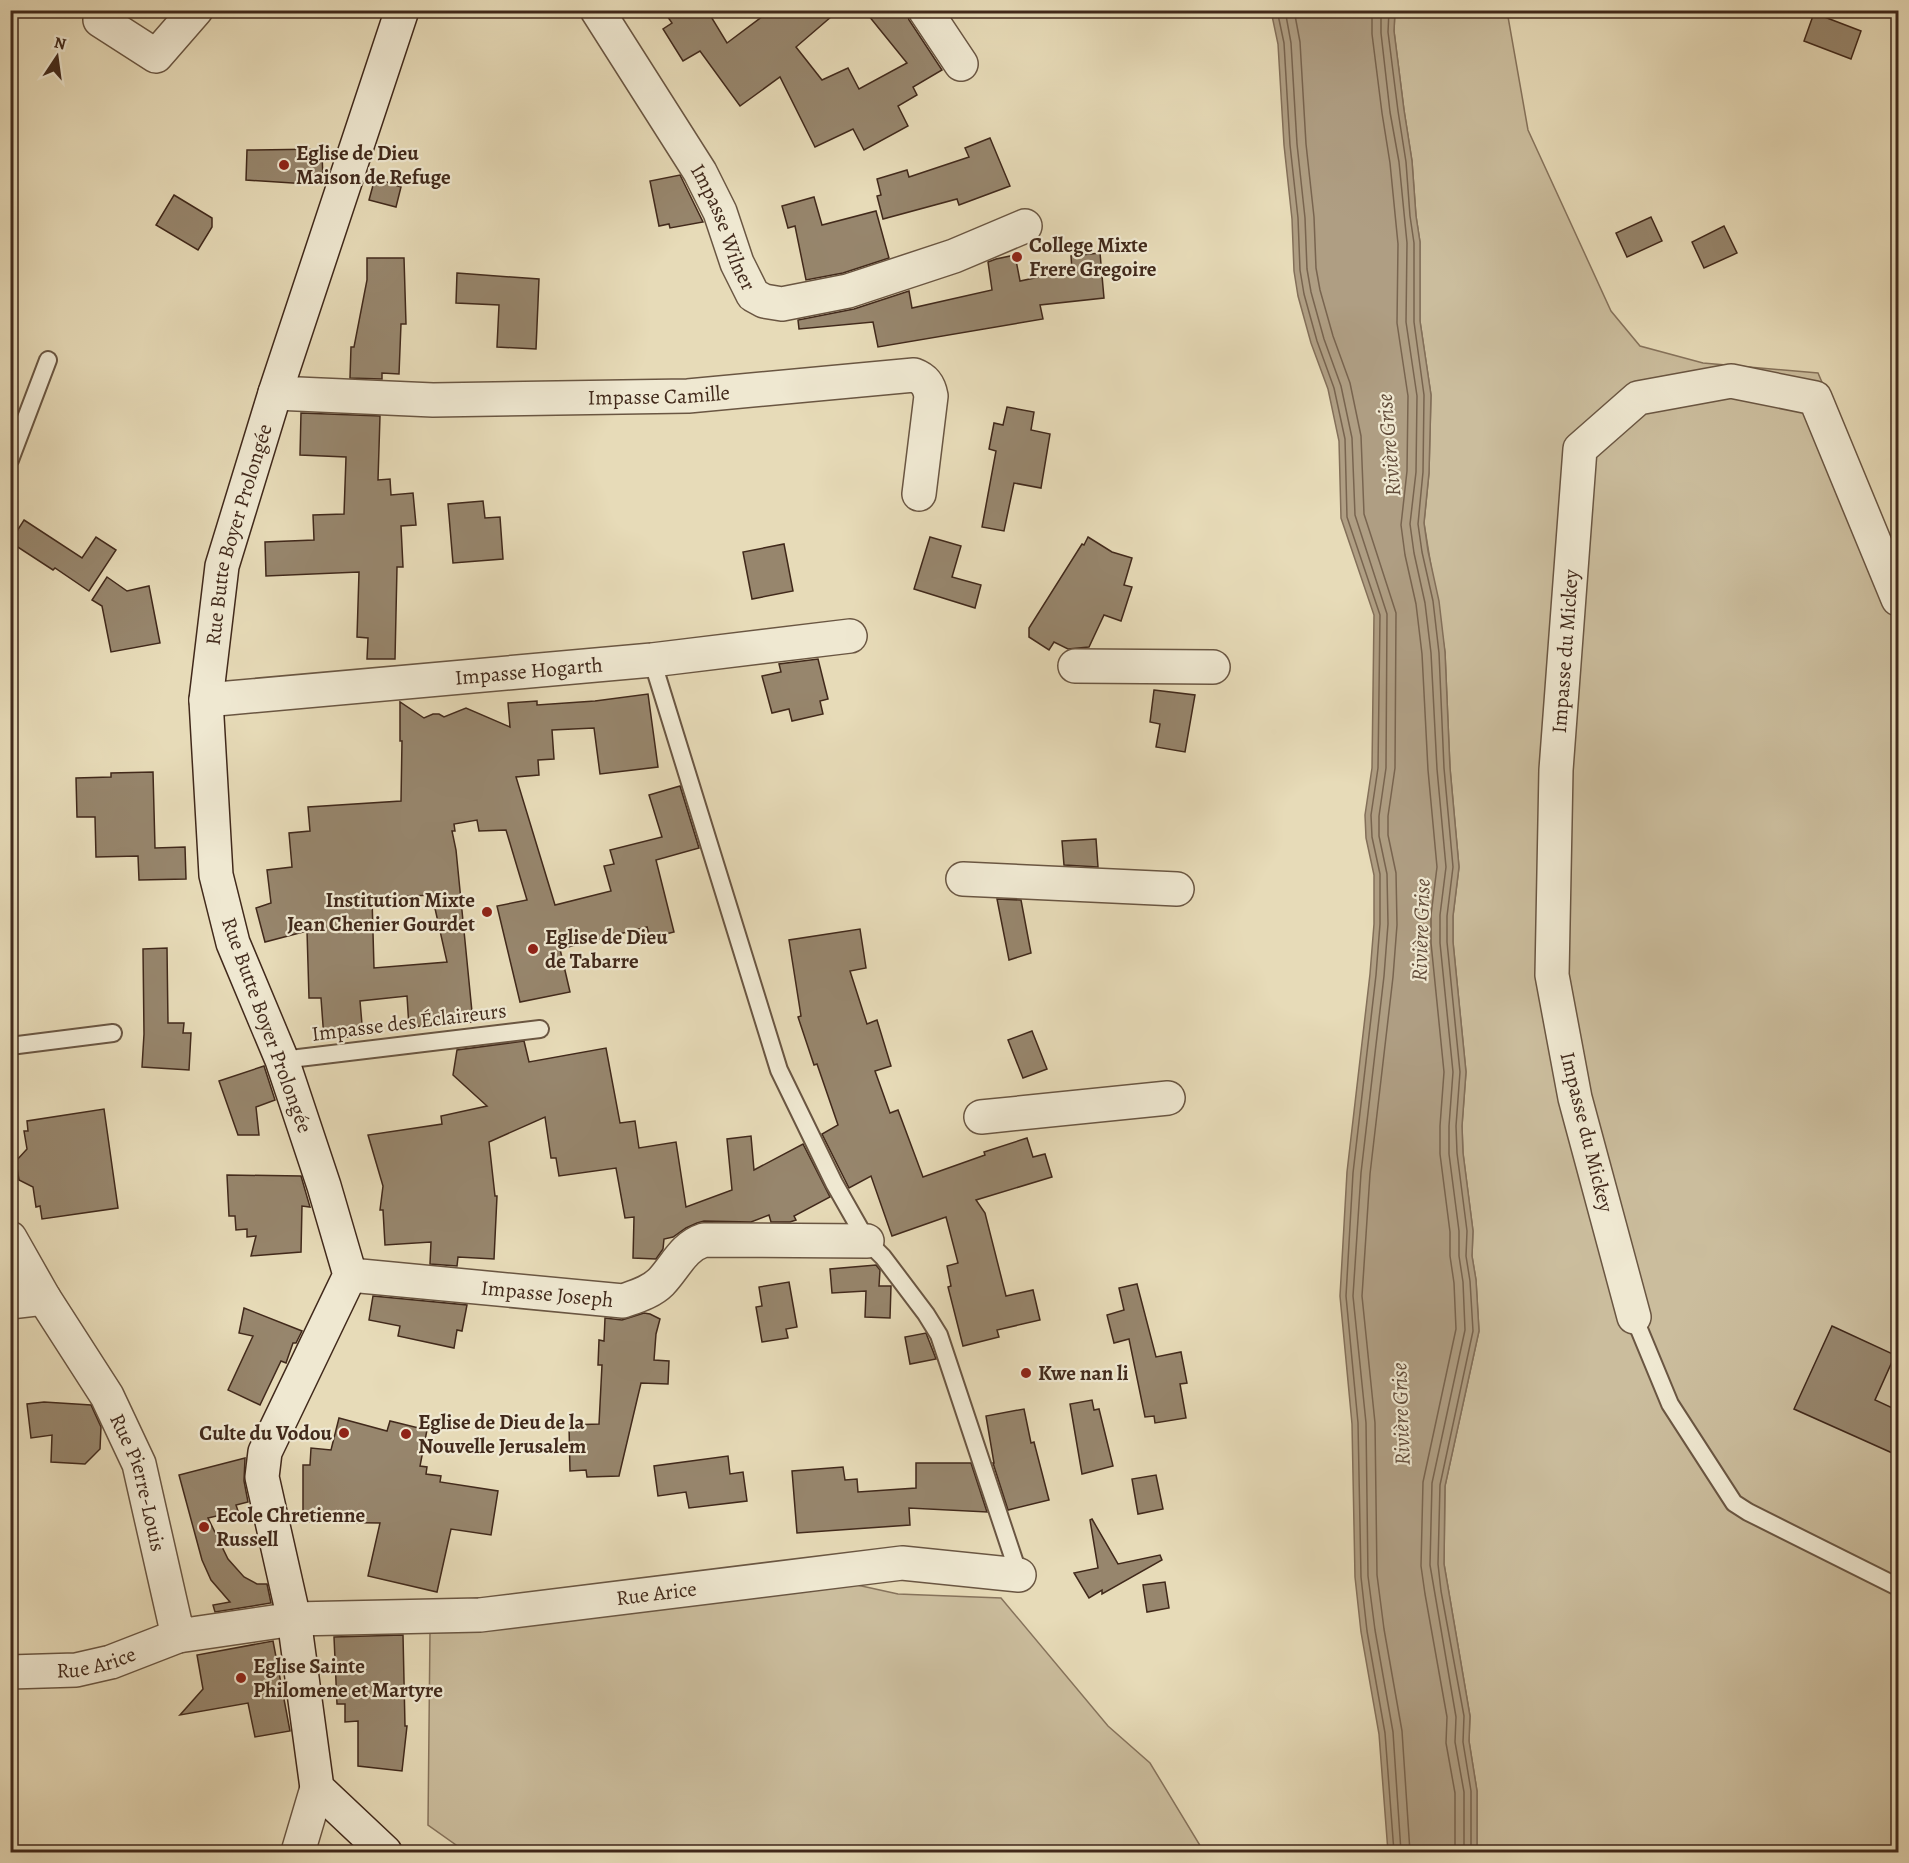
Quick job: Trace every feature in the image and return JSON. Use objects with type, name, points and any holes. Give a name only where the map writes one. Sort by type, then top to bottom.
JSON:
[{"type":"street","points":[[103,10],[100,20],[156,56],[196,10]]},
{"type":"street","name":"Rue Butte Boyer Prolongée","points":[[350,1275],[324,1186],[282,1060],[233,943],[216,875],[206,700],[222,566],[274,393],[402,10]]},
{"type":"street","name":"Impasse Wilner","points":[[597,10],[700,172],[720,212],[736,264],[753,295],[764,301],[782,304],[848,291],[954,256],[1025,226]]},
{"type":"street","points":[[925,10],[961,64]]},
{"type":"street","name":"Impasse Camille","points":[[274,393],[433,400],[688,396],[914,375],[923,379],[930,387],[931,396],[919,494]]},
{"type":"street","name":"Impasse du Mickey","points":[[1634,1317],[1575,1098],[1552,975],[1556,770],[1580,449],[1638,398],[1731,381],[1815,398],[1899,599]]},
{"type":"street","name":"Impasse Hogarth","points":[[206,700],[652,660],[850,636]]},
{"type":"street","points":[[1075,666],[1213,668]]},
{"type":"street","points":[[963,879],[1177,889]]},
{"type":"street","points":[[981,1117],[1168,1098]]},
{"type":"street","name":"Rue Pierre-Louis","points":[[10,1238],[44,1298],[107,1396],[139,1464],[178,1636]]},
{"type":"street","name":"Impasse Joseph","points":[[350,1275],[623,1301],[645,1293],[660,1283],[686,1250],[704,1240],[867,1241]]},
{"type":"street","points":[[298,1852],[317,1788],[294,1619],[262,1478],[262,1464],[265,1452],[350,1275]]},
{"type":"street","points":[[10,1302],[44,1298]]},
{"type":"street","name":"Rue Arice","points":[[294,1619],[480,1615],[902,1563],[1019,1575]]},
{"type":"street","points":[[178,1636],[294,1619]]},
{"type":"street","name":"Rue Arice","points":[[10,1672],[76,1670],[111,1662],[178,1636]]},
{"type":"street","points":[[317,1788],[385,1852]]},
{"type":"lane","points":[[10,460],[48,360]]},
{"type":"lane","points":[[652,660],[779,1070],[834,1182],[867,1241],[883,1257],[939,1335],[1019,1575]]},
{"type":"lane","name":"Impasse des Éclaireurs","points":[[282,1060],[540,1029]]},
{"type":"lane","points":[[10,1046],[113,1033]]},
{"type":"lane","points":[[1634,1317],[1670,1404],[1734,1503],[1899,1587]]},
{"type":"shaded area","points":[[1395,11],[1507,11],[1528,130],[1611,311],[1640,346],[1703,363],[1818,373],[1898,560],[1898,1852],[1477,1852],[1477,1791],[1469,1741],[1470,1716],[1444,1564],[1445,1486],[1479,1331],[1472,1256],[1473,1231],[1463,1153],[1462,1126],[1466,1072],[1453,942],[1453,916],[1459,867],[1450,768],[1445,652],[1424,523],[1429,473],[1431,395],[1420,321],[1420,242],[1412,161],[1394,31]]},
{"type":"shaded area","points":[[848,1583],[898,1594],[1001,1598],[1108,1726],[1150,1763],[1204,1852],[466,1852],[428,1825],[430,1632]]},
{"type":"water","name":"Rivière Grise","points":[[1271,11],[1395,11],[1394,31],[1412,161],[1420,242],[1420,321],[1431,395],[1429,473],[1424,523],[1439,601],[1445,652],[1450,768],[1459,867],[1453,916],[1453,942],[1466,1072],[1462,1126],[1463,1153],[1473,1231],[1472,1256],[1479,1331],[1445,1486],[1444,1564],[1470,1716],[1469,1741],[1477,1791],[1477,1852],[1388,1852],[1379,1734],[1361,1632],[1355,1577],[1352,1424],[1340,1296],[1347,1172],[1374,924],[1374,875],[1366,838],[1365,815],[1372,768],[1374,615],[1341,518],[1339,441],[1328,389],[1311,343],[1298,296],[1284,145],[1278,44]]},
{"type":"building","points":[[663,10],[707,10],[727,43],[771,10],[839,10],[796,47],[822,80],[848,68],[859,89],[907,63],[864,10],[906,10],[909,20],[942,70],[913,87],[917,95],[898,106],[908,126],[864,150],[853,129],[815,147],[780,77],[740,106],[700,51],[683,61],[663,29],[672,23]]},
{"type":"building","points":[[1814,13],[1861,31],[1851,59],[1804,41]]},
{"type":"building","points":[[990,138],[1010,186],[959,205],[957,199],[883,219],[877,196],[881,195],[877,179],[907,170],[909,177],[969,157],[965,148]]},
{"type":"building","name":"Eglise de Dieu Maison de Refuge","points":[[322,149],[323,185],[246,180],[247,150]]},
{"type":"building","points":[[680,175],[703,222],[670,228],[669,224],[659,226],[650,181]]},
{"type":"building","points":[[375,178],[401,187],[396,207],[369,200]]},
{"type":"building","points":[[174,195],[212,218],[212,227],[198,250],[156,225]]},
{"type":"building","points":[[814,197],[822,225],[876,211],[889,258],[843,273],[806,280],[795,226],[788,228],[782,206]]},
{"type":"building","points":[[1651,217],[1662,241],[1627,257],[1616,233]]},
{"type":"building","points":[[1724,226],[1737,253],[1704,268],[1692,242]]},
{"type":"building","points":[[1100,253],[1104,298],[1040,305],[1043,319],[878,347],[873,322],[799,329],[798,320],[854,309],[909,291],[912,308],[992,290],[988,262],[996,259],[1015,255],[1020,281],[1072,270],[1071,256]]},
{"type":"building","points":[[367,258],[404,258],[406,324],[401,324],[399,374],[382,373],[382,379],[350,378],[351,347],[354,347],[367,280]]},
{"type":"building","points":[[457,273],[539,279],[536,349],[497,347],[499,305],[456,303]]},
{"type":"building","points":[[1007,407],[1034,412],[1031,430],[1050,434],[1041,488],[1014,483],[1004,531],[982,527],[996,451],[989,449],[994,423],[1003,425]]},
{"type":"building","points":[[301,413],[380,416],[378,480],[390,479],[391,495],[413,493],[416,525],[401,526],[403,567],[397,567],[395,659],[367,659],[368,638],[357,637],[359,572],[266,576],[265,542],[314,540],[313,515],[344,514],[346,457],[300,455]]},
{"type":"building","points":[[483,501],[485,518],[500,517],[503,559],[453,563],[448,504]]},
{"type":"building","points":[[24,520],[82,558],[96,537],[116,550],[89,591],[10,542]]},
{"type":"building","points":[[930,537],[961,546],[952,577],[981,585],[975,608],[914,589]]},
{"type":"building","points":[[1088,537],[1112,552],[1132,558],[1124,585],[1132,587],[1121,621],[1104,615],[1089,647],[1068,649],[1054,642],[1049,650],[1029,637],[1029,628]]},
{"type":"building","points":[[784,544],[793,591],[752,599],[743,552]]},
{"type":"building","points":[[107,577],[127,591],[149,586],[160,643],[111,652],[102,606],[92,600]]},
{"type":"building","points":[[818,659],[828,699],[820,701],[823,714],[792,721],[789,709],[772,713],[762,676],[781,672],[779,664]]},
{"type":"building","points":[[1154,690],[1195,695],[1185,752],[1156,747],[1160,724],[1150,722]]},
{"type":"building","points":[[648,694],[658,767],[600,774],[594,728],[552,730],[554,759],[538,760],[539,775],[516,777],[555,905],[611,891],[604,866],[614,864],[610,850],[662,837],[649,795],[680,786],[699,848],[656,860],[674,932],[650,938],[647,927],[560,949],[570,992],[520,1002],[497,906],[527,900],[506,830],[479,831],[477,820],[454,824],[455,831],[452,831],[456,850],[473,1022],[409,1027],[407,996],[360,1001],[363,1036],[324,1039],[321,998],[309,998],[307,931],[265,942],[256,908],[271,903],[267,870],[292,867],[289,833],[310,831],[308,807],[401,801],[400,702],[424,718],[433,714],[444,717],[466,708],[510,727],[508,703],[537,701],[537,705]],"holes":[[[432,895],[447,962],[374,968],[372,898]]]},
{"type":"building","points":[[153,772],[155,848],[185,847],[186,879],[139,880],[138,856],[96,857],[95,817],[77,817],[76,778],[111,777],[111,773]]},
{"type":"building","points":[[1096,839],[1098,867],[1064,865],[1062,841]]},
{"type":"building","points":[[997,899],[1021,900],[1031,953],[1009,960]]},
{"type":"building","points":[[860,929],[866,968],[850,971],[867,1024],[877,1020],[891,1066],[875,1071],[890,1113],[898,1110],[923,1177],[985,1155],[984,1152],[1027,1138],[1033,1157],[1045,1154],[1052,1177],[976,1200],[985,1213],[1006,1296],[1033,1290],[1040,1320],[997,1330],[999,1337],[963,1346],[948,1287],[951,1286],[947,1266],[958,1263],[946,1217],[892,1236],[871,1176],[849,1188],[822,1134],[838,1125],[798,1017],[801,1016],[789,940]]},
{"type":"building","points":[[167,948],[168,1023],[184,1023],[183,1033],[191,1033],[189,1070],[142,1067],[143,949]]},
{"type":"building","points":[[1032,1031],[1047,1069],[1023,1078],[1008,1040]]},
{"type":"building","points":[[524,1041],[529,1062],[606,1048],[620,1123],[635,1121],[639,1148],[676,1142],[686,1207],[732,1190],[727,1139],[751,1136],[754,1170],[803,1144],[830,1197],[794,1216],[796,1220],[790,1222],[771,1222],[769,1215],[751,1222],[704,1221],[697,1223],[673,1237],[664,1239],[663,1249],[656,1259],[633,1258],[634,1217],[625,1218],[616,1168],[559,1176],[556,1158],[551,1158],[545,1117],[489,1142],[495,1196],[497,1196],[494,1259],[458,1257],[457,1266],[430,1264],[431,1242],[385,1245],[383,1210],[380,1210],[383,1186],[368,1135],[442,1124],[441,1116],[487,1106],[453,1075],[457,1050]]},
{"type":"building","points":[[264,1066],[275,1100],[256,1107],[259,1135],[238,1135],[219,1081]]},
{"type":"building","points":[[104,1109],[118,1208],[42,1219],[40,1206],[36,1207],[33,1187],[19,1180],[16,1161],[27,1149],[24,1131],[28,1131],[27,1121]]},
{"type":"building","points":[[227,1175],[301,1176],[310,1207],[302,1206],[301,1252],[251,1256],[256,1236],[247,1237],[247,1229],[236,1230],[235,1216],[229,1216]]},
{"type":"building","points":[[876,1265],[880,1270],[879,1286],[891,1286],[890,1318],[865,1317],[866,1291],[832,1293],[830,1269]]},
{"type":"building","points":[[789,1282],[797,1327],[786,1329],[788,1338],[762,1342],[756,1307],[762,1306],[759,1287]]},
{"type":"building","points":[[1137,1284],[1156,1357],[1181,1352],[1187,1383],[1180,1384],[1186,1418],[1155,1423],[1154,1416],[1145,1417],[1129,1339],[1114,1343],[1107,1315],[1124,1310],[1119,1288]]},
{"type":"building","points":[[373,1296],[467,1305],[462,1331],[457,1330],[454,1348],[398,1336],[400,1326],[369,1320]]},
{"type":"building","points":[[244,1308],[302,1331],[296,1343],[293,1343],[286,1363],[281,1361],[260,1405],[228,1390],[253,1336],[239,1333]]},
{"type":"building","points":[[644,1313],[660,1319],[654,1360],[669,1361],[668,1384],[641,1383],[619,1476],[587,1477],[586,1470],[570,1471],[569,1425],[599,1424],[602,1365],[598,1365],[599,1340],[604,1341],[605,1318],[622,1320]]},
{"type":"building","points":[[1832,1326],[1895,1355],[1875,1400],[1899,1411],[1899,1456],[1794,1409]]},
{"type":"building","points":[[926,1333],[936,1359],[910,1364],[905,1337]]},
{"type":"building","points":[[1092,1400],[1094,1410],[1099,1409],[1113,1466],[1082,1474],[1070,1404]]},
{"type":"building","points":[[44,1402],[91,1405],[101,1427],[100,1449],[85,1464],[51,1462],[52,1435],[31,1438],[27,1404]]},
{"type":"building","points":[[1024,1409],[1031,1443],[1034,1442],[1049,1500],[1008,1510],[993,1463],[986,1416]]},
{"type":"building","points":[[339,1418],[387,1431],[390,1421],[427,1430],[420,1466],[427,1467],[426,1474],[441,1476],[440,1482],[498,1491],[491,1535],[451,1529],[437,1592],[368,1576],[380,1523],[303,1522],[303,1465],[310,1465],[311,1448],[331,1450]]},
{"type":"building","points":[[728,1456],[730,1474],[743,1472],[747,1501],[689,1508],[686,1492],[658,1496],[654,1466]]},
{"type":"building","name":"Ecole Chretienne Russell","points":[[245,1458],[244,1481],[248,1502],[236,1505],[238,1511],[208,1518],[228,1559],[244,1577],[257,1584],[267,1584],[271,1603],[215,1612],[213,1605],[230,1602],[211,1580],[202,1560],[179,1475]]},
{"type":"building","points":[[916,1463],[971,1463],[987,1512],[909,1508],[910,1525],[797,1533],[792,1471],[843,1467],[845,1480],[857,1479],[858,1492],[916,1488]]},
{"type":"building","points":[[1156,1475],[1163,1509],[1138,1514],[1132,1479]]},
{"type":"building","points":[[1092,1519],[1118,1564],[1160,1555],[1162,1560],[1102,1594],[1102,1590],[1089,1598],[1074,1573],[1098,1568],[1090,1520]]},
{"type":"building","points":[[1165,1582],[1169,1608],[1147,1612],[1143,1585]]},
{"type":"building","points":[[403,1635],[405,1726],[407,1726],[402,1771],[358,1766],[358,1721],[345,1722],[345,1704],[337,1704],[334,1637]]},
{"type":"building","name":"Eglise Sainte Philomene et Martyre","points":[[273,1641],[290,1731],[255,1737],[248,1703],[180,1715],[203,1689],[197,1655]]},
{"type":"place","name":"Eglise de Dieu Maison de Refuge","points":[[284,165]]},
{"type":"place","name":"College Mixte Frere Gregoire","points":[[1017,257]]},
{"type":"place","name":"Institution Mixte Jean Chenier Gourdet","points":[[487,912]]},
{"type":"place","name":"Eglise de Dieu de Tabarre","points":[[533,949]]},
{"type":"place","name":"Kwe nan li","points":[[1026,1373]]},
{"type":"place","name":"Culte du Vodou","points":[[344,1433]]},
{"type":"place","name":"Eglise de Dieu de la Nouvelle Jerusalem","points":[[406,1434]]},
{"type":"place","name":"Ecole Chretienne Russell","points":[[204,1527]]},
{"type":"place","name":"Eglise Sainte Philomene et Martyre","points":[[241,1678]]}]
